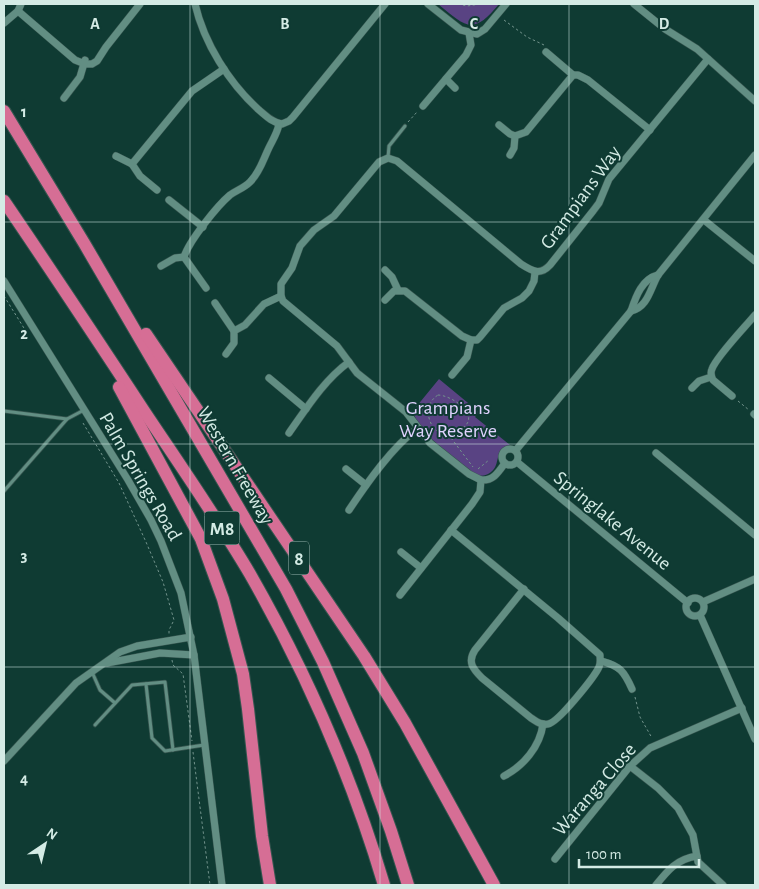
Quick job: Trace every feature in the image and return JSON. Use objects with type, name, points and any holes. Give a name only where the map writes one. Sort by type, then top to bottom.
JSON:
[{"type":"highway","name":"Western Freeway","points":[[4,111],[84,243],[286,589],[363,752],[408,885]]},
{"type":"highway","points":[[4,201],[113,375],[184,506],[201,539],[213,569],[234,637],[243,674],[262,836],[270,885]]},
{"type":"highway","name":"M8","points":[[4,201],[211,511],[253,581],[301,670],[328,730],[358,802],[384,885]]},
{"type":"highway","name":"8","points":[[84,243],[364,656],[405,723],[494,885]]},
{"type":"street","points":[[4,24],[18,11],[21,4]]},
{"type":"street","points":[[64,98],[80,77],[85,62],[106,47],[140,4]]},
{"type":"street","points":[[195,4],[208,40],[224,69],[251,102],[279,124],[286,123],[293,116],[385,4]]},
{"type":"street","points":[[428,4],[461,30],[477,34],[485,29],[506,4]]},
{"type":"street","points":[[634,4],[664,29],[692,45],[755,101]]},
{"type":"street","points":[[18,11],[70,54],[85,62]]},
{"type":"street","points":[[423,106],[466,55],[471,45],[469,33]]},
{"type":"street","points":[[546,50],[573,75],[578,75],[588,80],[650,130]]},
{"type":"street","name":"Grampians Way","points":[[388,158],[397,161],[521,264],[536,272],[543,271],[550,265],[599,203],[609,179],[708,59]]},
{"type":"street","points":[[132,164],[192,92],[224,69]]},
{"type":"street","points":[[499,125],[515,136],[526,132],[573,75]]},
{"type":"street","points":[[446,79],[454,88]]},
{"type":"street","points":[[184,257],[190,243],[228,197],[246,186],[256,176],[276,136],[279,124]]},
{"type":"street","points":[[510,155],[514,148],[515,136]]},
{"type":"street","points":[[516,450],[631,311],[638,309],[645,302],[658,275],[755,155]]},
{"type":"street","points":[[116,156],[132,164],[140,176],[157,190]]},
{"type":"street","points":[[388,158],[379,162],[334,216],[314,230],[300,246],[292,268],[281,284],[281,296],[287,305],[337,346],[361,376],[406,412],[430,443],[476,479],[488,480],[494,477],[505,463]]},
{"type":"street","points":[[169,200],[203,227]]},
{"type":"street","points":[[704,220],[755,261]]},
{"type":"street","points":[[161,266],[174,258],[184,257]]},
{"type":"street","points":[[184,257],[206,288]]},
{"type":"street","points":[[385,270],[392,276],[398,290]]},
{"type":"street","points":[[385,300],[398,290],[408,293],[462,336],[476,340],[504,308],[526,295],[532,287],[536,272]]},
{"type":"street","name":"Palm Springs Road","points":[[4,281],[128,480],[161,541],[181,593],[194,654],[222,885]]},
{"type":"street","points":[[234,332],[245,325],[264,304],[281,296]]},
{"type":"street","points":[[215,303],[234,332],[234,343],[226,354]]},
{"type":"street","points":[[732,396],[715,383],[712,377],[712,370],[755,315]]},
{"type":"street","points":[[452,375],[466,357],[471,340]]},
{"type":"street","points":[[289,434],[306,409],[334,376],[349,362]]},
{"type":"street","points":[[692,388],[699,381],[712,377]]},
{"type":"street","points":[[269,378],[306,409]]},
{"type":"street","points":[[349,510],[366,485],[407,436],[418,428]]},
{"type":"street","points":[[511,448],[516,450],[519,454],[517,462],[511,465],[505,463],[502,456],[504,451],[511,448]]},
{"type":"street","points":[[656,453],[755,535]]},
{"type":"street","name":"Springlake Avenue","points":[[517,462],[688,602]]},
{"type":"street","points":[[346,469],[366,485]]},
{"type":"street","points":[[400,595],[477,497],[481,480]]},
{"type":"street","points":[[451,530],[524,589],[600,655],[601,661],[596,673],[560,717],[552,723],[543,724],[531,718],[482,678],[472,667],[471,656],[524,589]]},
{"type":"street","points":[[401,552],[421,568]]},
{"type":"street","points":[[703,602],[755,579]]},
{"type":"street","points":[[695,598],[703,602],[703,611],[700,614],[694,616],[686,609],[688,602],[695,598]]},
{"type":"street","points":[[700,614],[755,739]]},
{"type":"street","points":[[4,761],[76,683],[102,664],[120,652],[136,646],[191,636]]},
{"type":"street","points":[[102,664],[160,653],[194,654]]},
{"type":"street","points":[[601,661],[622,670],[632,689]]},
{"type":"street","name":"Waranga Close","points":[[556,859],[643,752],[657,744],[742,708]]},
{"type":"street","points":[[504,776],[516,770],[536,747],[541,738],[543,724]]},
{"type":"street","points":[[630,766],[658,788],[678,808],[693,835],[698,862],[723,885]]},
{"type":"street","points":[[656,885],[674,864],[682,859],[697,856]]},
{"type":"lane","points":[[388,158],[389,146],[405,126]]},
{"type":"lane","points":[[4,491],[67,419],[84,410]]},
{"type":"lane","points":[[4,411],[67,419]]},
{"type":"lane","points":[[92,672],[100,690],[115,703]]},
{"type":"lane","points":[[95,725],[132,685],[165,682],[173,750]]},
{"type":"lane","points":[[146,684],[152,738],[166,751],[205,745]]},
{"type":"path","points":[[458,4],[467,6],[481,4]]},
{"type":"path","points":[[503,20],[527,37],[539,42],[546,50]]},
{"type":"path","points":[[405,126],[423,106]]},
{"type":"path","points":[[4,296],[30,338]]},
{"type":"path","points":[[438,395],[453,399],[462,407],[469,420],[466,426],[458,431],[447,434],[435,431],[429,419],[432,402],[438,395]]},
{"type":"path","points":[[732,396],[755,415]]},
{"type":"path","points":[[77,414],[119,483],[163,582],[174,620],[169,630],[169,641]]},
{"type":"path","points":[[447,434],[476,470],[489,460]]},
{"type":"path","points":[[170,654],[173,665],[183,674],[210,885]]},
{"type":"path","points":[[632,689],[640,717],[654,742]]},
{"type":"green space","points":[[438,4],[499,4],[482,21],[469,25],[463,23]]},
{"type":"green space","name":"Grampians Way Reserve","points":[[439,379],[479,412],[475,417],[510,445],[504,448],[495,467],[488,474],[480,476],[475,474],[453,457],[427,435],[412,412]]}]
